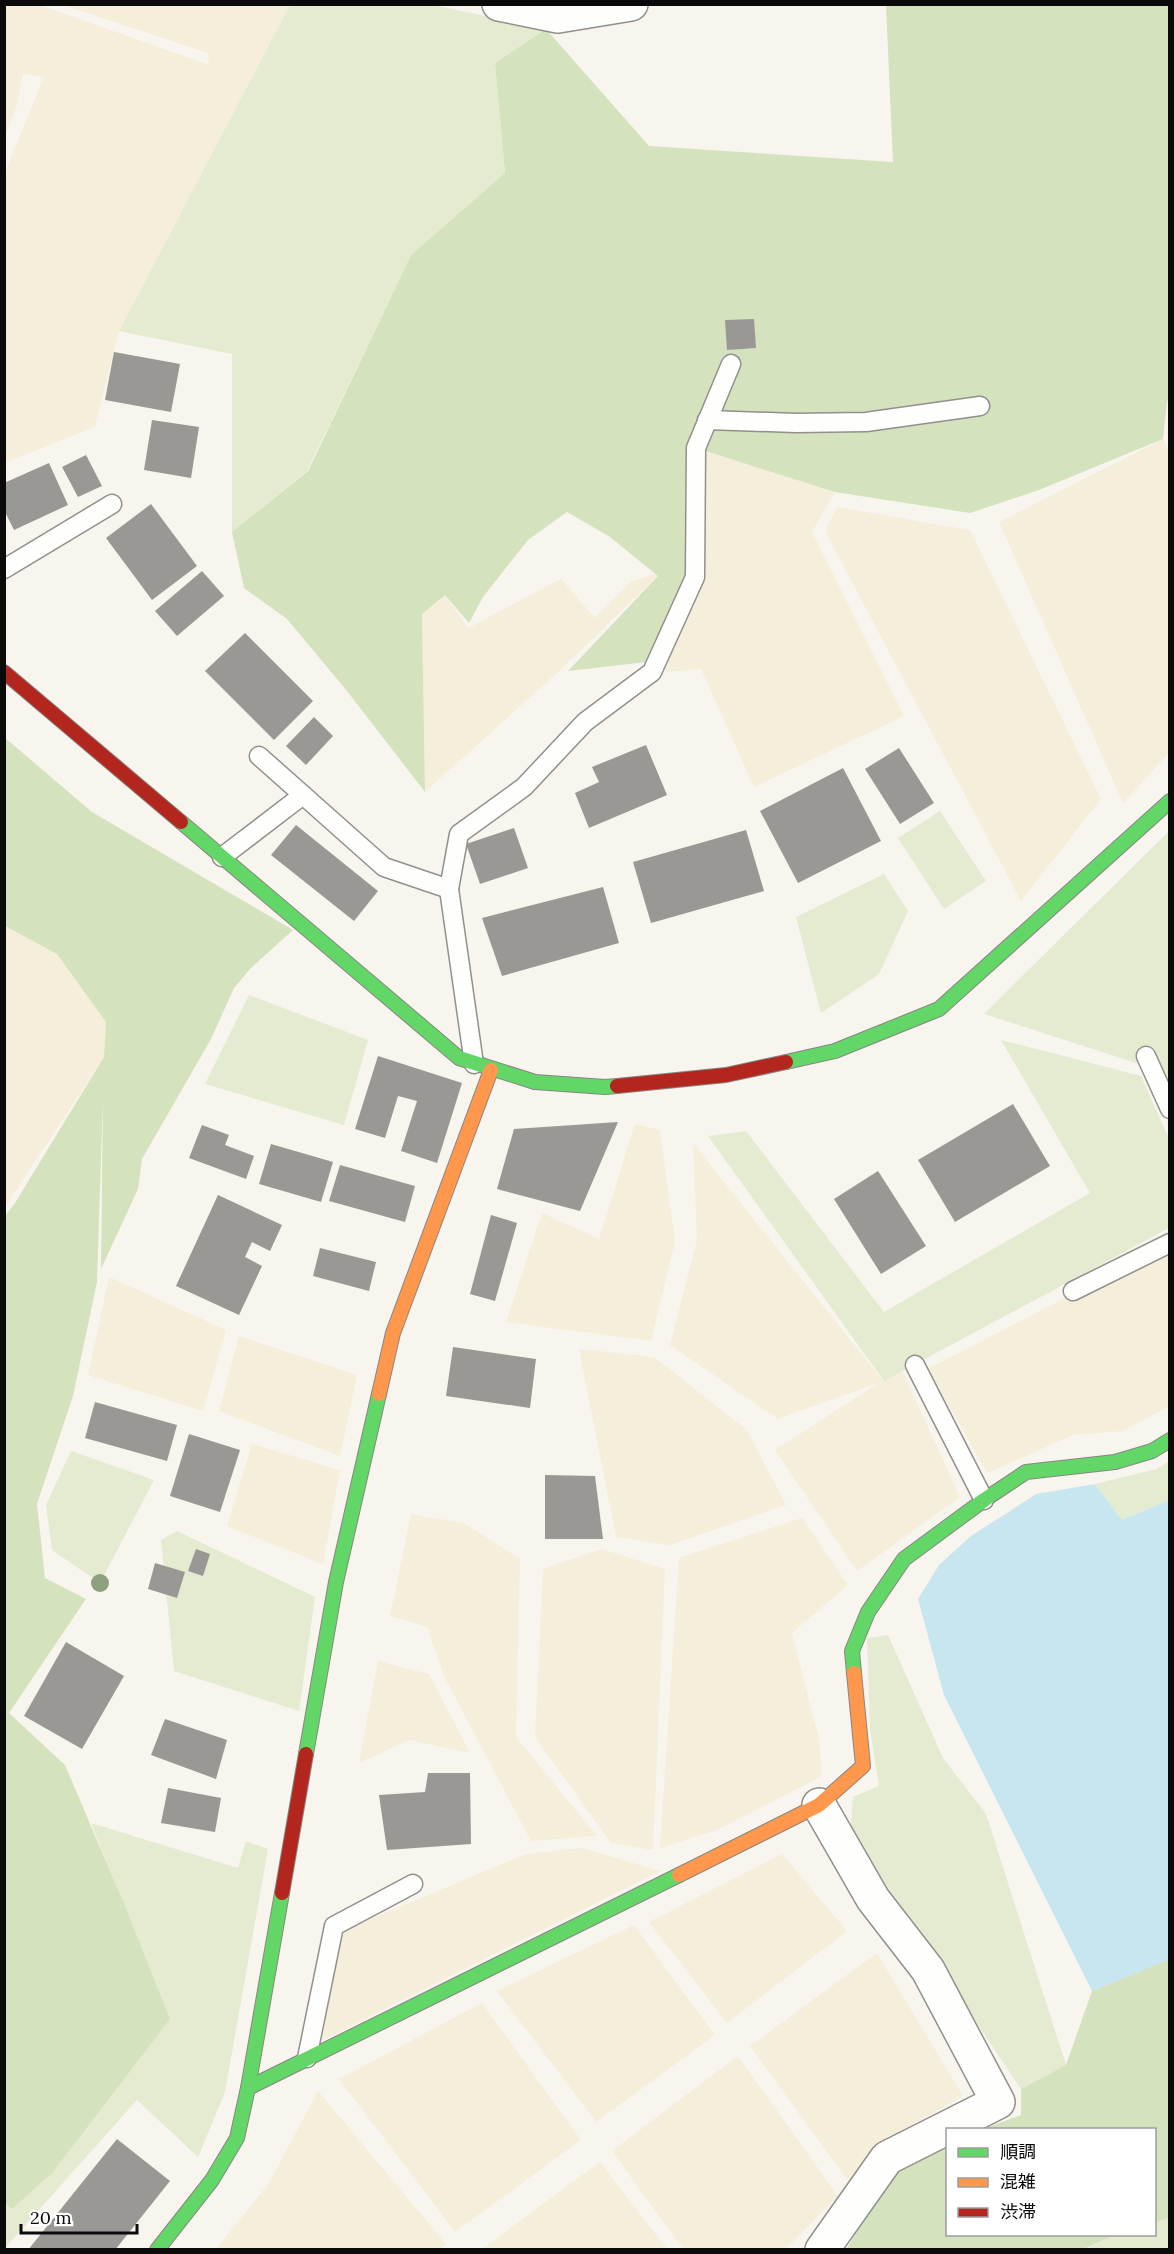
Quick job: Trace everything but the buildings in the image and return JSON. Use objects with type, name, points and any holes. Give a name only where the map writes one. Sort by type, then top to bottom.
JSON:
[{"type":"street","points":[[499,4],[558,16],[631,4]]},
{"type":"street","points":[[4,672],[459,1058],[534,1082],[605,1087],[726,1076],[835,1051],[939,1009],[1170,801]]},
{"type":"street","points":[[157,2250],[212,2180],[237,2138],[248,2088],[336,1582],[393,1333],[491,1070]]},
{"type":"street","points":[[248,2088],[819,1805],[863,1766],[852,1651],[868,1612],[904,1559],[1026,1472],[1115,1462],[1152,1451],[1170,1440]]},
{"type":"street","points":[[819,1805],[873,1899],[928,1970],[998,2102],[946,2128]]},
{"type":"street","points":[[822,2250],[887,2158],[946,2128]]},
{"type":"lane","points":[[474,1064],[449,889],[459,834],[524,787],[585,722],[652,672],[695,577],[696,448],[731,364]]},
{"type":"lane","points":[[707,420],[796,423],[866,422],[980,405]]},
{"type":"lane","points":[[4,570],[112,504]]},
{"type":"lane","points":[[259,756],[384,867],[449,889]]},
{"type":"lane","points":[[222,857],[303,795]]},
{"type":"lane","points":[[1146,1056],[1170,1109]]},
{"type":"lane","points":[[1073,1291],[1170,1244]]},
{"type":"lane","points":[[915,1365],[984,1500]]},
{"type":"lane","points":[[307,2058],[334,1926],[413,1884]]},
{"type":"shaded area","points":[[5,5],[40,5],[209,65],[208,53],[63,5],[290,5],[119,331],[95,427],[5,463],[5,172],[44,77],[23,74],[17,105],[5,137]]},
{"type":"shaded area","points":[[1163,439],[1170,454],[1169,753],[1123,803],[999,522]]},
{"type":"shaded area","points":[[696,448],[835,492],[812,532],[904,716],[754,787],[701,669],[665,672],[695,577]]},
{"type":"shaded area","points":[[837,507],[970,530],[1101,799],[1021,901],[825,531]]},
{"type":"shaded area","points":[[662,572],[557,673],[425,792],[422,614],[445,595],[468,628],[561,579],[595,618],[631,581]]},
{"type":"shaded area","points":[[5,926],[57,954],[106,1021],[104,1057],[5,1207]]},
{"type":"shaded area","points":[[635,1124],[660,1130],[675,1242],[651,1341],[506,1322],[542,1213],[599,1239]]},
{"type":"shaded area","points":[[693,1143],[883,1381],[902,1370],[960,1497],[857,1571],[775,1450],[880,1382],[778,1419],[670,1345],[697,1240]]},
{"type":"shaded area","points":[[1169,1244],[1169,1406],[1123,1431],[1073,1435],[987,1473],[928,1369]]},
{"type":"shaded area","points":[[109,1277],[226,1330],[203,1411],[88,1375]]},
{"type":"shaded area","points":[[239,1336],[357,1375],[340,1456],[219,1411]]},
{"type":"shaded area","points":[[579,1349],[654,1357],[747,1430],[786,1505],[670,1545],[616,1537]]},
{"type":"shaded area","points":[[252,1444],[340,1470],[323,1564],[227,1526]]},
{"type":"shaded area","points":[[411,1514],[464,1523],[520,1559],[516,1737],[597,1836],[531,1841],[444,1676],[427,1627],[390,1616]]},
{"type":"shaded area","points":[[802,1518],[848,1585],[792,1633],[819,1739],[822,1776],[717,1830],[660,1848],[679,1558]]},
{"type":"shaded area","points":[[602,1549],[665,1569],[653,1850],[611,1843],[535,1737],[543,1569]]},
{"type":"shaded area","points":[[378,1661],[429,1674],[470,1753],[409,1740],[359,1763]]},
{"type":"shaded area","points":[[582,1848],[660,1871],[322,2040],[342,1931],[526,1854]]},
{"type":"shaded area","points":[[782,1854],[847,1931],[727,2023],[649,1922]]},
{"type":"shaded area","points":[[634,1925],[715,2035],[596,2122],[497,1991]]},
{"type":"shaded area","points":[[877,1953],[963,2096],[897,2133],[848,2181],[750,2046]]},
{"type":"shaded area","points":[[482,2003],[581,2140],[455,2232],[339,2079]]},
{"type":"shaded area","points":[[738,2056],[838,2196],[786,2249],[683,2249],[612,2151]]},
{"type":"shaded area","points":[[318,2091],[446,2244],[439,2250],[216,2249],[269,2183]]},
{"type":"shaded area","points":[[600,2162],[667,2249],[482,2249]]},
{"type":"green space","points":[[290,5],[433,5],[546,29],[495,63],[505,173],[411,255],[307,471],[232,532],[232,354],[119,331]]},
{"type":"green space","points":[[886,5],[1169,5],[1170,400],[1167,401],[1163,439],[1039,490],[970,513],[835,492],[696,448],[695,577],[655,661],[568,671],[658,576],[610,537],[567,512],[528,540],[483,597],[469,623],[445,595],[422,614],[425,792],[347,691],[287,619],[244,588],[232,532],[308,471],[411,255],[505,173],[495,63],[546,29],[649,146],[893,162]]},
{"type":"green space","points":[[4,737],[92,812],[293,930],[250,969],[234,988],[211,1039],[142,1159],[138,1189],[101,1269],[103,1097],[97,1282],[73,1396],[37,1504],[45,1578],[86,1599],[9,1713],[65,1765],[170,2019],[52,2173],[12,2209],[4,2201],[5,1216],[104,1057],[106,1022],[57,954],[5,926]]},
{"type":"green space","points":[[940,811],[986,881],[944,909],[898,838]]},
{"type":"green space","points":[[1169,831],[1169,1096],[1155,1069],[984,1014]]},
{"type":"green space","points":[[884,874],[908,911],[879,974],[821,1013],[796,917]]},
{"type":"green space","points":[[249,995],[368,1040],[344,1125],[205,1084]]},
{"type":"green space","points":[[1001,1040],[1141,1076],[1169,1139],[1169,1228],[884,1381],[708,1136],[746,1131],[884,1312],[1090,1193]]},
{"type":"green space","points":[[71,1451],[154,1480],[100,1583],[52,1550],[46,1505]]},
{"type":"green space","points":[[1169,1461],[1169,1500],[1122,1520],[1095,1484],[1157,1469]]},
{"type":"green space","points":[[177,1531],[315,1597],[299,1711],[174,1671],[161,1540]]},
{"type":"green space","points":[[888,1635],[943,1758],[986,1814],[1066,2065],[1021,2089],[850,1834],[853,1797],[879,1786],[870,1729],[867,1638]]},
{"type":"green space","points":[[91,1823],[238,1868],[246,1841],[268,1849],[225,2092],[198,2157],[137,2100],[4,2249],[4,2200],[170,2019]]},
{"type":"green space","points":[[1169,1959],[1169,2218],[1156,2222],[1156,2128],[985,2128],[1021,2115],[1021,2089],[1066,2065],[1092,1991]]},
{"type":"green space","points":[[946,2141],[946,2236],[1113,2236],[1084,2249],[846,2250],[900,2159]]},
{"type":"green space","points":[[1169,2218],[1169,2249],[1084,2250],[1113,2236],[1156,2236],[1156,2222]]},
{"type":"water","points":[[1095,1484],[1122,1520],[1169,1500],[1170,1959],[1092,1991],[944,1695],[918,1599],[939,1565],[971,1536],[1036,1494]]},
{"type":"traffic: fast","points":[[786,1062],[835,1051],[939,1009],[1170,801]]},
{"type":"traffic: fast","points":[[181,822],[459,1058],[535,1082],[617,1086]]},
{"type":"traffic: fast","points":[[306,1754],[336,1582],[379,1394]]},
{"type":"traffic: fast","points":[[854,1673],[852,1651],[868,1612],[904,1559],[984,1500],[1026,1472],[1115,1462],[1152,1451],[1170,1440]]},
{"type":"traffic: fast","points":[[248,2088],[679,1875]]},
{"type":"traffic: fast","points":[[157,2250],[212,2180],[237,2138],[282,1893]]},
{"type":"traffic: slow","points":[[379,1394],[393,1333],[491,1070]]},
{"type":"traffic: slow","points":[[679,1875],[819,1805],[863,1766],[854,1673]]},
{"type":"traffic: jam","points":[[4,672],[181,822]]},
{"type":"traffic: jam","points":[[617,1086],[726,1075],[786,1062]]},
{"type":"traffic: jam","points":[[282,1893],[306,1754]]}]
